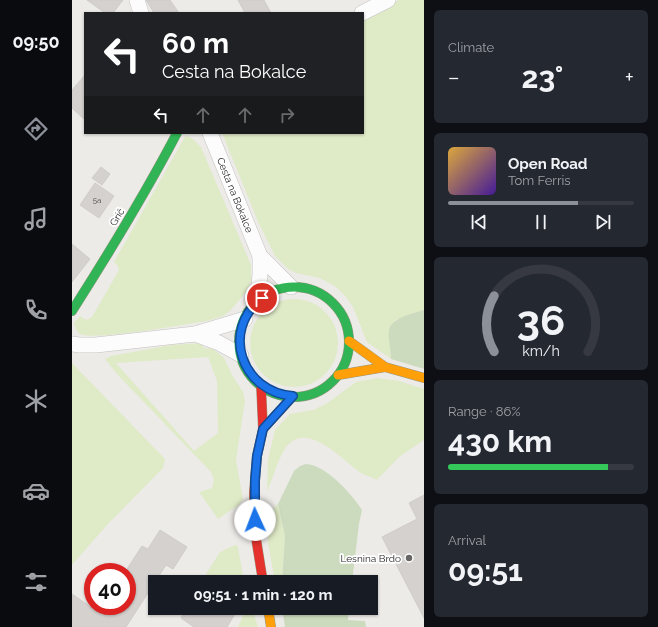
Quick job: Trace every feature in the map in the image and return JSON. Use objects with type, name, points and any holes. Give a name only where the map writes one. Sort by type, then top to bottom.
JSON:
[{"type":"street","points":[[136,0],[141,12]]},
{"type":"street","points":[[364,12],[388,0]]},
{"type":"street","name":"Grič","points":[[72,311],[152,180],[176,134]]},
{"type":"street","name":"Cesta na Bokalce","points":[[210,134],[260,256],[260,275],[257,302]]},
{"type":"street","name":"Cesta na Bokalce","points":[[260,256],[291,287]]},
{"type":"street","name":"Cesta na Bokalce","points":[[291,287],[313,290],[332,302],[339,310],[344,320],[349,341],[346,359],[338,375],[321,390],[308,395],[293,396],[279,394],[261,384],[255,380],[247,368],[242,355],[240,340],[242,326],[257,302],[273,292],[291,287]]},
{"type":"street","points":[[72,344],[96,345],[195,334],[245,319]]},
{"type":"street","points":[[195,334],[219,343],[242,355]]},
{"type":"street","points":[[349,341],[385,367],[424,378]]},
{"type":"street","points":[[338,375],[385,367]]},
{"type":"street","points":[[261,384],[263,429],[257,456],[254,492],[256,532],[262,575]]},
{"type":"street","points":[[263,429],[293,396]]},
{"type":"street","points":[[269,615],[271,627]]},
{"type":"green space","points":[[399,0],[424,0],[424,310],[396,320],[389,329],[391,359],[367,342],[353,307],[336,287],[320,278],[296,273],[288,269],[275,256],[259,224],[222,134],[364,134],[364,19],[382,8]]},
{"type":"green space","points":[[186,135],[201,147],[251,265],[251,281],[245,293],[230,311],[223,316],[207,321],[121,334],[89,336],[80,334],[74,323],[80,316],[86,320],[92,317],[119,270],[114,262]]},
{"type":"green space","points":[[294,299],[311,302],[319,306],[331,318],[335,326],[338,343],[335,360],[331,368],[319,380],[311,384],[294,387],[277,384],[269,380],[257,368],[253,360],[250,343],[253,326],[257,318],[269,306],[277,302]]},
{"type":"green space","points":[[424,310],[424,369],[391,359],[389,330],[391,326],[398,319]]},
{"type":"green space","points":[[203,343],[203,348],[213,349],[224,358],[232,375],[243,392],[245,401],[236,460],[243,499],[239,505],[218,519],[199,492],[212,488],[214,480],[211,472],[116,373],[105,359],[111,356],[171,345]],"holes":[[[208,357],[217,381],[218,433],[194,451],[116,363]]]},
{"type":"green space","points":[[72,363],[165,459],[163,468],[107,525],[72,565]]},
{"type":"green space","points":[[377,378],[399,381],[424,389],[424,440],[399,457],[377,480],[363,474],[336,453],[315,440],[304,438],[295,440],[283,451],[267,492],[268,459],[275,430],[290,414],[313,410],[326,404],[356,382]]},
{"type":"green space","points":[[306,464],[322,469],[338,481],[352,496],[362,510],[353,575],[282,575],[285,536],[278,504],[294,471],[300,466]]},
{"type":"green space","points":[[278,504],[285,536],[282,575],[274,575],[265,516]]},
{"type":"green space","points":[[235,545],[238,547],[243,575],[206,575],[220,552]]},
{"type":"green space","points":[[243,615],[254,615],[258,627],[238,627]]},
{"type":"green space","points":[[283,615],[348,615],[348,620],[365,621],[366,627],[285,627]]},
{"type":"building","points":[[87,0],[123,0],[114,12],[104,12]]},
{"type":"building","points":[[146,0],[170,0],[178,12],[153,12]]},
{"type":"building","points":[[238,0],[264,0],[270,12],[244,12]]},
{"type":"building","points":[[84,76],[84,119],[72,108],[72,90]]},
{"type":"building","points":[[101,167],[110,174],[102,185],[92,178]]},
{"type":"building","points":[[95,183],[114,196],[99,218],[80,205]]},
{"type":"building","points":[[72,244],[90,259],[72,282]]},
{"type":"building","name":"Lesnina Brdo","points":[[424,495],[424,618],[382,537],[417,519],[409,503]]},
{"type":"building","points":[[160,530],[187,547],[173,569],[166,565],[160,575],[148,575],[148,593],[136,612],[136,563],[131,563],[142,546],[148,549]]},
{"type":"building","points":[[72,594],[84,602],[84,615],[134,615],[126,627],[72,627]]},
{"type":"building","points":[[183,615],[234,615],[227,627],[194,627],[181,618]]},
{"type":"traffic: fast","points":[[72,311],[126,223],[176,134]]},
{"type":"traffic: fast","points":[[294,287],[305,288],[315,292],[333,303],[344,321],[348,331],[349,342],[348,353],[344,363],[333,381],[315,392],[305,396],[294,397],[283,396],[273,392],[255,381],[244,363],[240,353],[239,342],[240,331],[244,321],[255,303],[273,292],[283,288],[294,287]]},
{"type":"traffic: slow","points":[[349,341],[385,367],[424,378]]},
{"type":"traffic: slow","points":[[338,375],[385,367]]},
{"type":"traffic: slow","points":[[269,615],[271,627]]},
{"type":"traffic: jam","points":[[261,385],[263,429],[257,456],[254,492],[255,532],[262,575]]},
{"type":"traffic: jam","points":[[263,429],[293,396]]},
{"type":"place","name":"Lesnina Brdo","points":[[409,558]]},
{"type":"route","points":[[255,520],[254,492],[257,456],[263,429],[293,396],[286,396],[266,389],[255,380],[244,362],[240,348],[242,326],[248,312],[262,298]]}]
